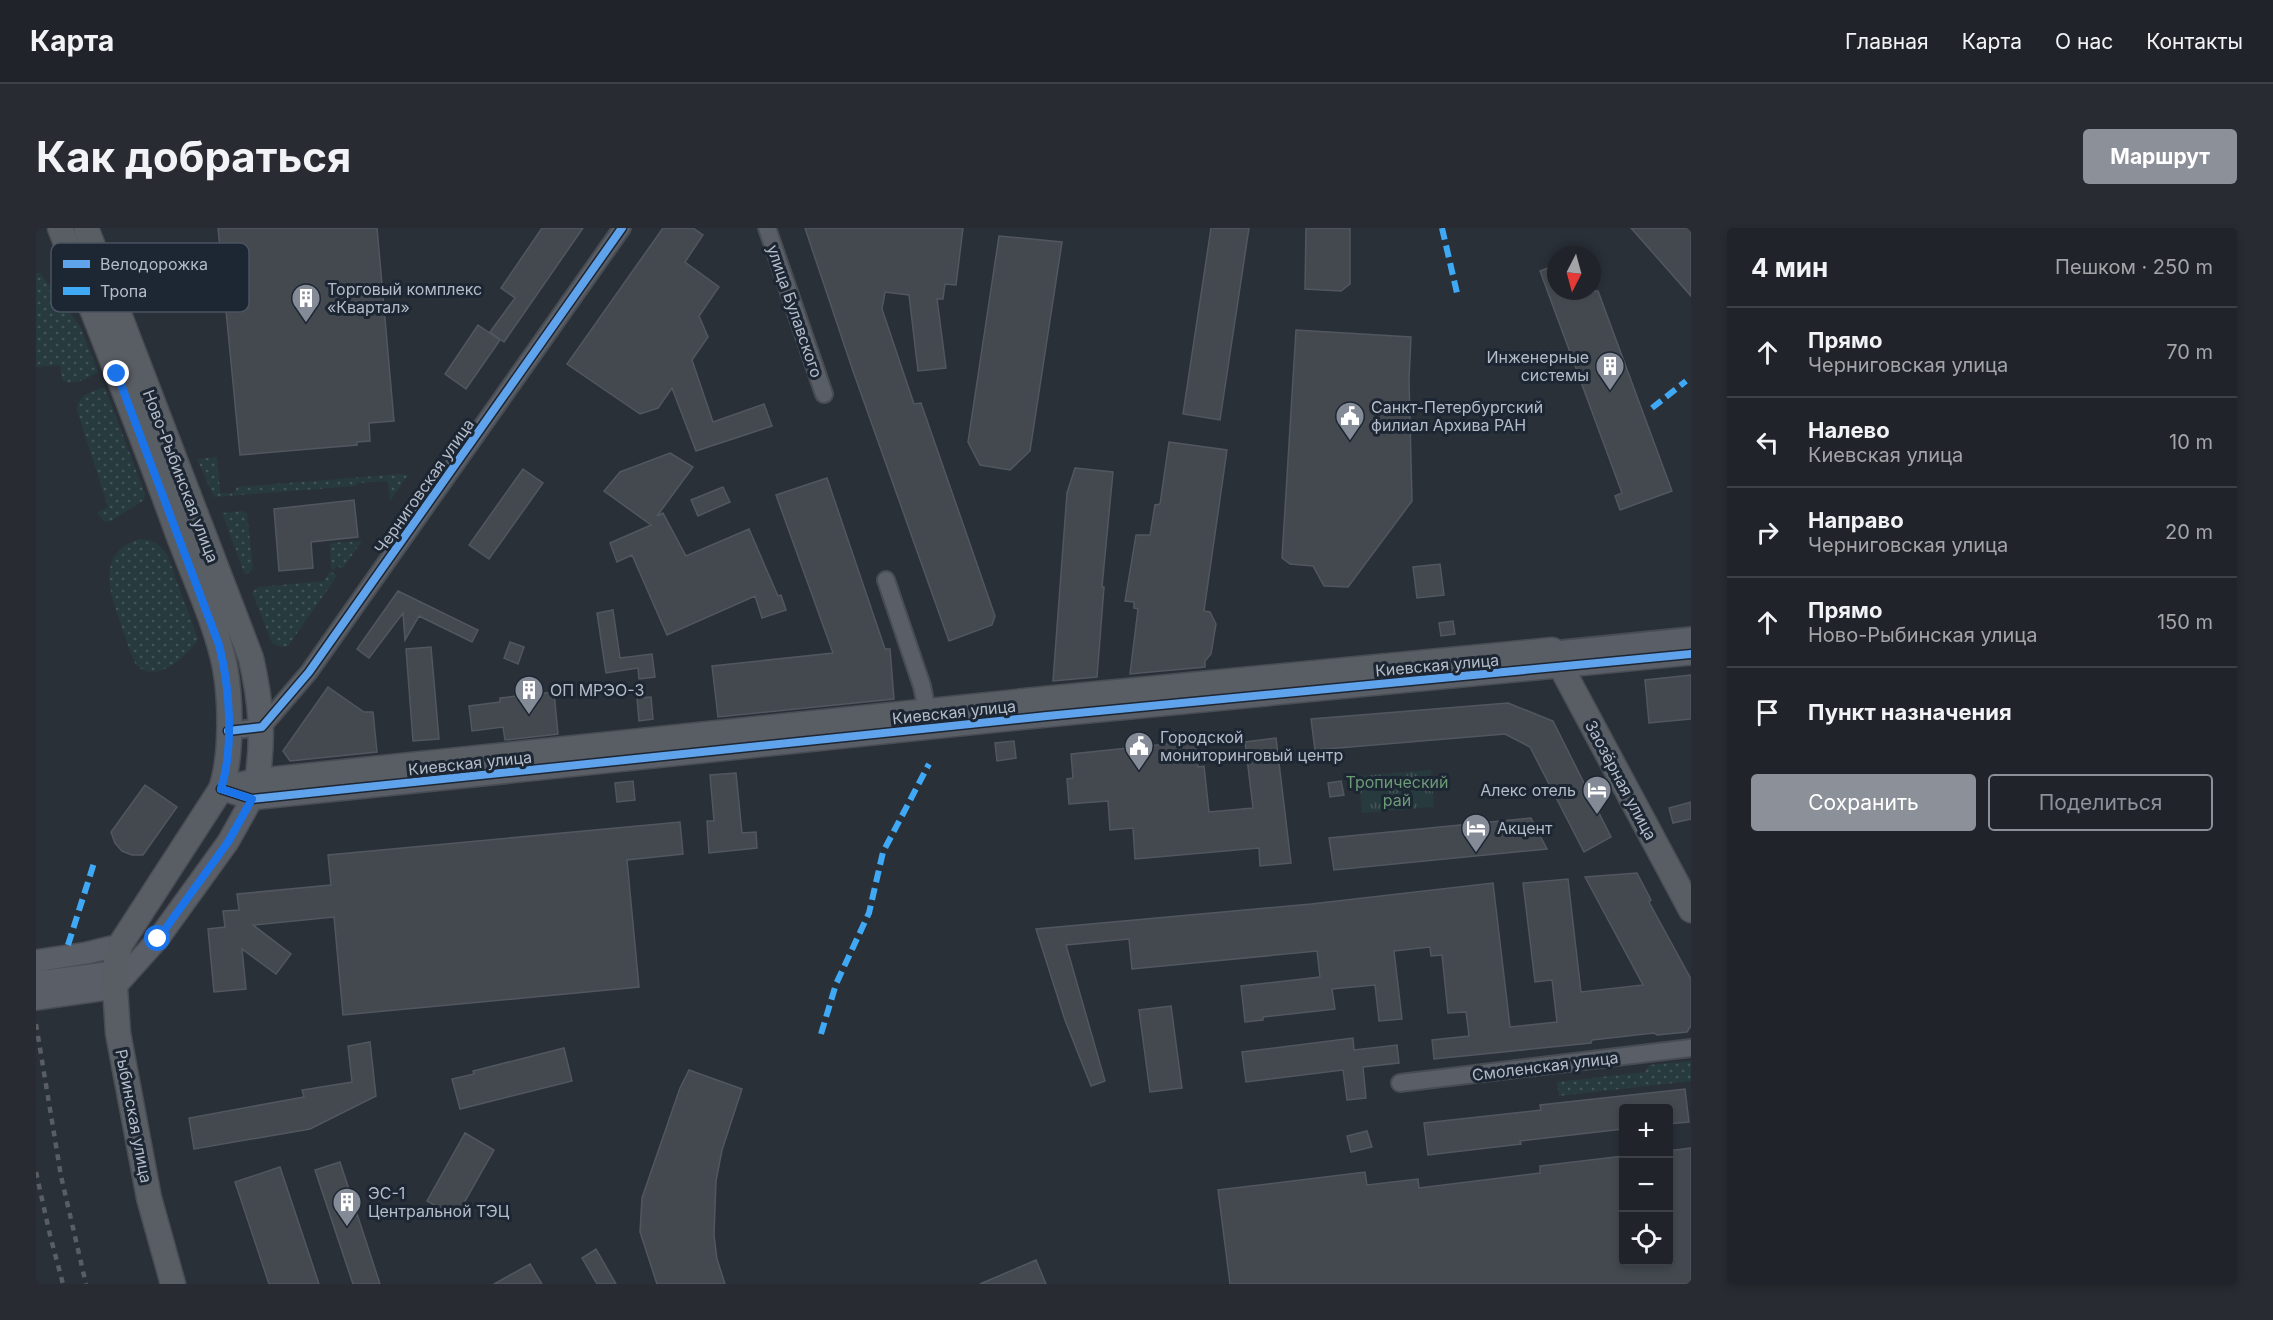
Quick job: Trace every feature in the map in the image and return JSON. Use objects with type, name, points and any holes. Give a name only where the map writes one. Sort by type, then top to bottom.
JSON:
[{"type":"main road","name":"Ново-Рыбинская улица","points":[[60,228],[66,243]]},
{"type":"main road","name":"Ново-Рыбинская улица","points":[[86,228],[92,243]]},
{"type":"main road","name":"Ново-Рыбинская улица","points":[[93,312],[166,500],[219,645],[228,691],[228,731]]},
{"type":"main road","name":"Ново-Рыбинская улица","points":[[118,312],[251,658],[259,693],[262,727]]},
{"type":"main road","name":"Киевская улица","points":[[221,789],[254,790],[929,719],[1557,658]]},
{"type":"main road","name":"Заозёрная улица","points":[[1557,658],[1691,910]]},
{"type":"main road","points":[[254,790],[262,727]]},
{"type":"main road","points":[[120,945],[221,789],[225,777],[228,731]]},
{"type":"main road","name":"Рыбинская улица","points":[[120,945],[114,980],[118,1033],[147,1187],[173,1284]]},
{"type":"street","name":"Черниговская улица","points":[[262,727],[309,672],[622,228]]},
{"type":"street","name":"улица Булавского","points":[[767,228],[824,394]]},
{"type":"street","points":[[886,580],[929,719]]},
{"type":"street","name":"Киевская улица","points":[[1557,658],[1691,636]]},
{"type":"street","name":"Киевская улица","points":[[1557,658],[1691,654]]},
{"type":"street","points":[[228,731],[262,727]]},
{"type":"street","points":[[36,999],[114,980],[138,961],[158,939],[228,842],[254,790]]},
{"type":"street","points":[[36,961],[120,945]]},
{"type":"street","points":[[36,982],[114,980]]},
{"type":"street","name":"Смоленская улица","points":[[1400,1083],[1691,1048]]},
{"type":"green space","points":[[36,273],[40,273],[51,288],[51,312],[69,312],[80,326],[98,372],[70,383],[62,379],[60,365],[36,367]]},
{"type":"green space","points":[[105,388],[145,494],[144,500],[109,522],[104,521],[97,513],[108,507],[77,410],[82,398]]},
{"type":"green space","points":[[217,457],[220,493],[234,493],[237,487],[408,475],[390,501],[388,481],[358,483],[355,486],[214,497],[197,459]]},
{"type":"green space","points":[[242,511],[247,513],[253,569],[245,575],[222,513]]},
{"type":"green space","points":[[140,539],[155,543],[167,554],[198,639],[179,660],[161,670],[151,672],[143,670],[135,663],[113,599],[109,574],[111,563],[117,553],[126,545]]},
{"type":"green space","points":[[362,541],[342,569],[337,565],[334,570],[331,568],[330,543]]},
{"type":"green space","points":[[330,571],[337,576],[288,646],[281,647],[272,643],[252,592],[259,587],[324,581]]},
{"type":"green space","name":"Тропический рай","points":[[1431,770],[1434,807],[1362,813],[1359,776]]},
{"type":"green space","points":[[1691,1061],[1691,1081],[1559,1096],[1557,1082],[1645,1072],[1649,1065]]},
{"type":"building","name":"Торговый комплекс «Квартал»","points":[[218,228],[377,228],[394,421],[369,423],[370,441],[357,442],[357,445],[240,455],[226,312],[249,312],[249,243],[219,243]]},
{"type":"building","points":[[542,228],[583,228],[504,342],[490,332],[515,298],[501,288]]},
{"type":"building","points":[[663,228],[693,228],[703,235],[685,262],[719,287],[699,316],[708,337],[692,360],[713,422],[764,404],[772,426],[696,451],[672,388],[658,408],[640,414],[567,364]]},
{"type":"building","points":[[805,228],[963,228],[956,285],[945,284],[943,299],[937,299],[946,368],[918,371],[909,295],[885,292],[882,309],[914,404],[921,403],[995,616],[992,625],[949,641]]},
{"type":"building","points":[[1211,228],[1249,228],[1220,420],[1183,414]]},
{"type":"building","points":[[1306,228],[1350,228],[1350,284],[1341,291],[1305,289]]},
{"type":"building","points":[[1631,228],[1691,228],[1691,296]]},
{"type":"building","points":[[999,236],[1062,242],[1030,451],[1010,470],[980,465],[968,442]]},
{"type":"building","name":"Инженерные системы","points":[[1547,268],[1547,290],[1540,271]]},
{"type":"building","name":"Инженерные системы","points":[[1601,299],[1672,491],[1620,510],[1615,496],[1622,493],[1551,300]]},
{"type":"building","points":[[478,325],[500,340],[466,389],[445,374]]},
{"type":"building","name":"Санкт-Петербургский филиал Архива РАН","points":[[1296,330],[1411,337],[1409,380],[1412,501],[1348,587],[1324,586],[1313,566],[1290,564],[1282,558]]},
{"type":"building","points":[[1169,442],[1227,450],[1204,611],[1210,612],[1216,624],[1211,654],[1205,661],[1205,667],[1130,674],[1138,609],[1134,608],[1134,602],[1125,601],[1136,535],[1150,535],[1155,505],[1160,504]]},
{"type":"building","points":[[670,453],[693,467],[657,516],[663,513],[686,556],[749,529],[786,610],[762,618],[755,596],[667,635],[632,555],[617,562],[610,543],[651,525],[604,491],[620,472]]},
{"type":"building","points":[[1075,468],[1113,472],[1102,587],[1104,587],[1097,677],[1053,681],[1067,493]]},
{"type":"building","points":[[523,469],[543,483],[489,559],[469,545]]},
{"type":"building","points":[[827,478],[885,649],[890,649],[894,699],[718,717],[712,666],[833,653],[776,495]]},
{"type":"building","points":[[723,487],[730,502],[698,516],[691,500]]},
{"type":"building","points":[[354,500],[358,537],[311,542],[313,568],[279,571],[274,509]]},
{"type":"building","points":[[1440,564],[1444,595],[1417,598],[1413,567]]},
{"type":"building","points":[[398,591],[478,630],[472,642],[419,616],[405,640],[403,613],[369,658],[357,649]]},
{"type":"building","points":[[613,610],[620,658],[652,654],[655,677],[639,679],[638,668],[606,673],[597,613]]},
{"type":"building","points":[[1453,621],[1455,634],[1441,636],[1439,623]]},
{"type":"building","points":[[510,642],[524,647],[518,664],[504,658]]},
{"type":"building","points":[[431,647],[439,739],[413,741],[406,649]]},
{"type":"building","points":[[1691,675],[1691,719],[1649,723],[1645,680]]},
{"type":"building","points":[[328,687],[364,712],[373,712],[377,752],[290,761],[283,751]]},
{"type":"building","name":"ОП МРЭО-3","points":[[554,692],[558,734],[505,740],[503,727],[472,731],[469,706],[500,702],[500,698]]},
{"type":"building","points":[[651,697],[653,719],[639,721],[637,698]]},
{"type":"building","points":[[1508,703],[1553,721],[1611,837],[1584,852],[1530,747],[1505,734],[1315,750],[1311,719]]},
{"type":"building","points":[[1276,738],[1291,863],[1260,866],[1259,848],[1135,859],[1133,828],[1110,830],[1108,801],[1069,804],[1067,779],[1073,778],[1071,754],[1195,741],[1198,767],[1204,766],[1209,812],[1253,808],[1245,742]]},
{"type":"building","points":[[1014,741],[1016,758],[997,761],[995,743]]},
{"type":"building","points":[[736,773],[742,833],[756,832],[757,848],[709,853],[707,821],[714,821],[710,775]]},
{"type":"building","points":[[633,781],[635,800],[617,802],[615,783]]},
{"type":"building","points":[[1341,781],[1344,795],[1330,797],[1328,783]]},
{"type":"building","points":[[145,785],[177,807],[143,855],[132,855],[122,851],[115,843],[111,832]]},
{"type":"building","points":[[1691,802],[1691,819],[1673,823],[1669,808]]},
{"type":"building","points":[[1531,818],[1547,849],[1334,870],[1329,838]]},
{"type":"building","points":[[680,822],[683,854],[627,860],[639,987],[343,1015],[334,917],[253,925],[291,954],[276,974],[242,949],[246,989],[214,992],[208,929],[225,927],[223,911],[239,910],[237,894],[331,885],[328,855]]},
{"type":"building","points":[[1637,873],[1651,900],[1649,902],[1691,979],[1691,1026],[1687,1032],[1657,1035],[1654,1033],[1592,1040],[1591,1043],[1434,1059],[1432,1040],[1469,1036],[1466,1012],[1448,1013],[1442,955],[1431,956],[1430,947],[1394,951],[1402,1019],[1379,1021],[1375,985],[1332,989],[1335,1009],[1263,1017],[1263,1020],[1245,1022],[1241,986],[1320,977],[1317,951],[1132,969],[1129,939],[1066,945],[1105,1081],[1091,1086],[1065,1020],[1036,929],[1311,904],[1493,883],[1510,1027],[1557,1022],[1552,980],[1535,982],[1523,883],[1568,879],[1581,992],[1643,985],[1585,877]]},
{"type":"building","points":[[1171,1006],[1182,1088],[1150,1092],[1139,1010]]},
{"type":"building","points":[[1353,1038],[1354,1050],[1397,1045],[1399,1063],[1363,1067],[1366,1098],[1347,1100],[1343,1070],[1246,1082],[1242,1052]]},
{"type":"building","points":[[370,1042],[376,1096],[310,1129],[194,1149],[189,1118],[304,1097],[302,1090],[352,1082],[348,1046]]},
{"type":"building","points":[[564,1048],[572,1081],[460,1109],[452,1079],[474,1074],[473,1071]]},
{"type":"building","points":[[689,1070],[742,1089],[722,1150],[716,1181],[714,1235],[717,1259],[725,1284],[657,1284],[640,1232],[642,1198],[680,1088]]},
{"type":"building","points":[[1685,1089],[1689,1122],[1673,1124],[1673,1104],[1619,1104],[1619,1129],[1428,1155],[1424,1123],[1541,1110],[1540,1105]]},
{"type":"building","points":[[1367,1131],[1372,1147],[1351,1152],[1347,1136]]},
{"type":"building","points":[[465,1133],[494,1150],[456,1217],[427,1201]]},
{"type":"building","points":[[1691,1148],[1691,1284],[1230,1284],[1218,1190],[1365,1172],[1367,1185],[1418,1179],[1419,1188],[1540,1173],[1540,1166],[1619,1156],[1619,1266],[1673,1266],[1673,1150]]},
{"type":"building","name":"ЭС-1 Центральной ТЭЦ","points":[[340,1162],[380,1284],[353,1284],[315,1170]]},
{"type":"building","points":[[280,1167],[319,1284],[269,1284],[235,1182]]},
{"type":"building","points":[[596,1249],[616,1284],[597,1284],[582,1258]]},
{"type":"building","points":[[1036,1260],[1046,1284],[980,1284]]},
{"type":"building","points":[[530,1264],[542,1284],[494,1284]]},
{"type":"railway","points":[[36,1024],[61,1176],[86,1284]]},
{"type":"railway","points":[[36,1172],[63,1284]]},
{"type":"marked path","points":[[1442,228],[1457,293]]},
{"type":"marked path","points":[[1652,408],[1686,381]]},
{"type":"marked path","points":[[821,1034],[836,984],[869,913],[883,852],[929,764]]},
{"type":"marked path","points":[[68,945],[94,863]]},
{"type":"cycle path","points":[[228,731],[262,727],[309,672],[622,228]]},
{"type":"cycle path","points":[[221,789],[252,799],[1047,716],[1691,654]]},
{"type":"place","name":"Торговый комплекс «Квартал»","points":[[306,324]]},
{"type":"place","name":"Инженерные системы","points":[[1610,392]]},
{"type":"place","name":"Санкт-Петербургский филиал Архива РАН","points":[[1350,442]]},
{"type":"place","name":"ОП МРЭО-3","points":[[529,716]]},
{"type":"place","name":"Городской мониторинговый центр","points":[[1139,772]]},
{"type":"place","name":"Алекс отель","points":[[1597,816]]},
{"type":"place","name":"Акцент","points":[[1476,854]]},
{"type":"place","name":"ЭС-1 Центральной ТЭЦ","points":[[347,1228]]},
{"type":"route","points":[[117,374],[170,511],[219,645],[225,668],[229,710],[225,777],[221,789],[252,799],[228,842],[158,939]]}]
